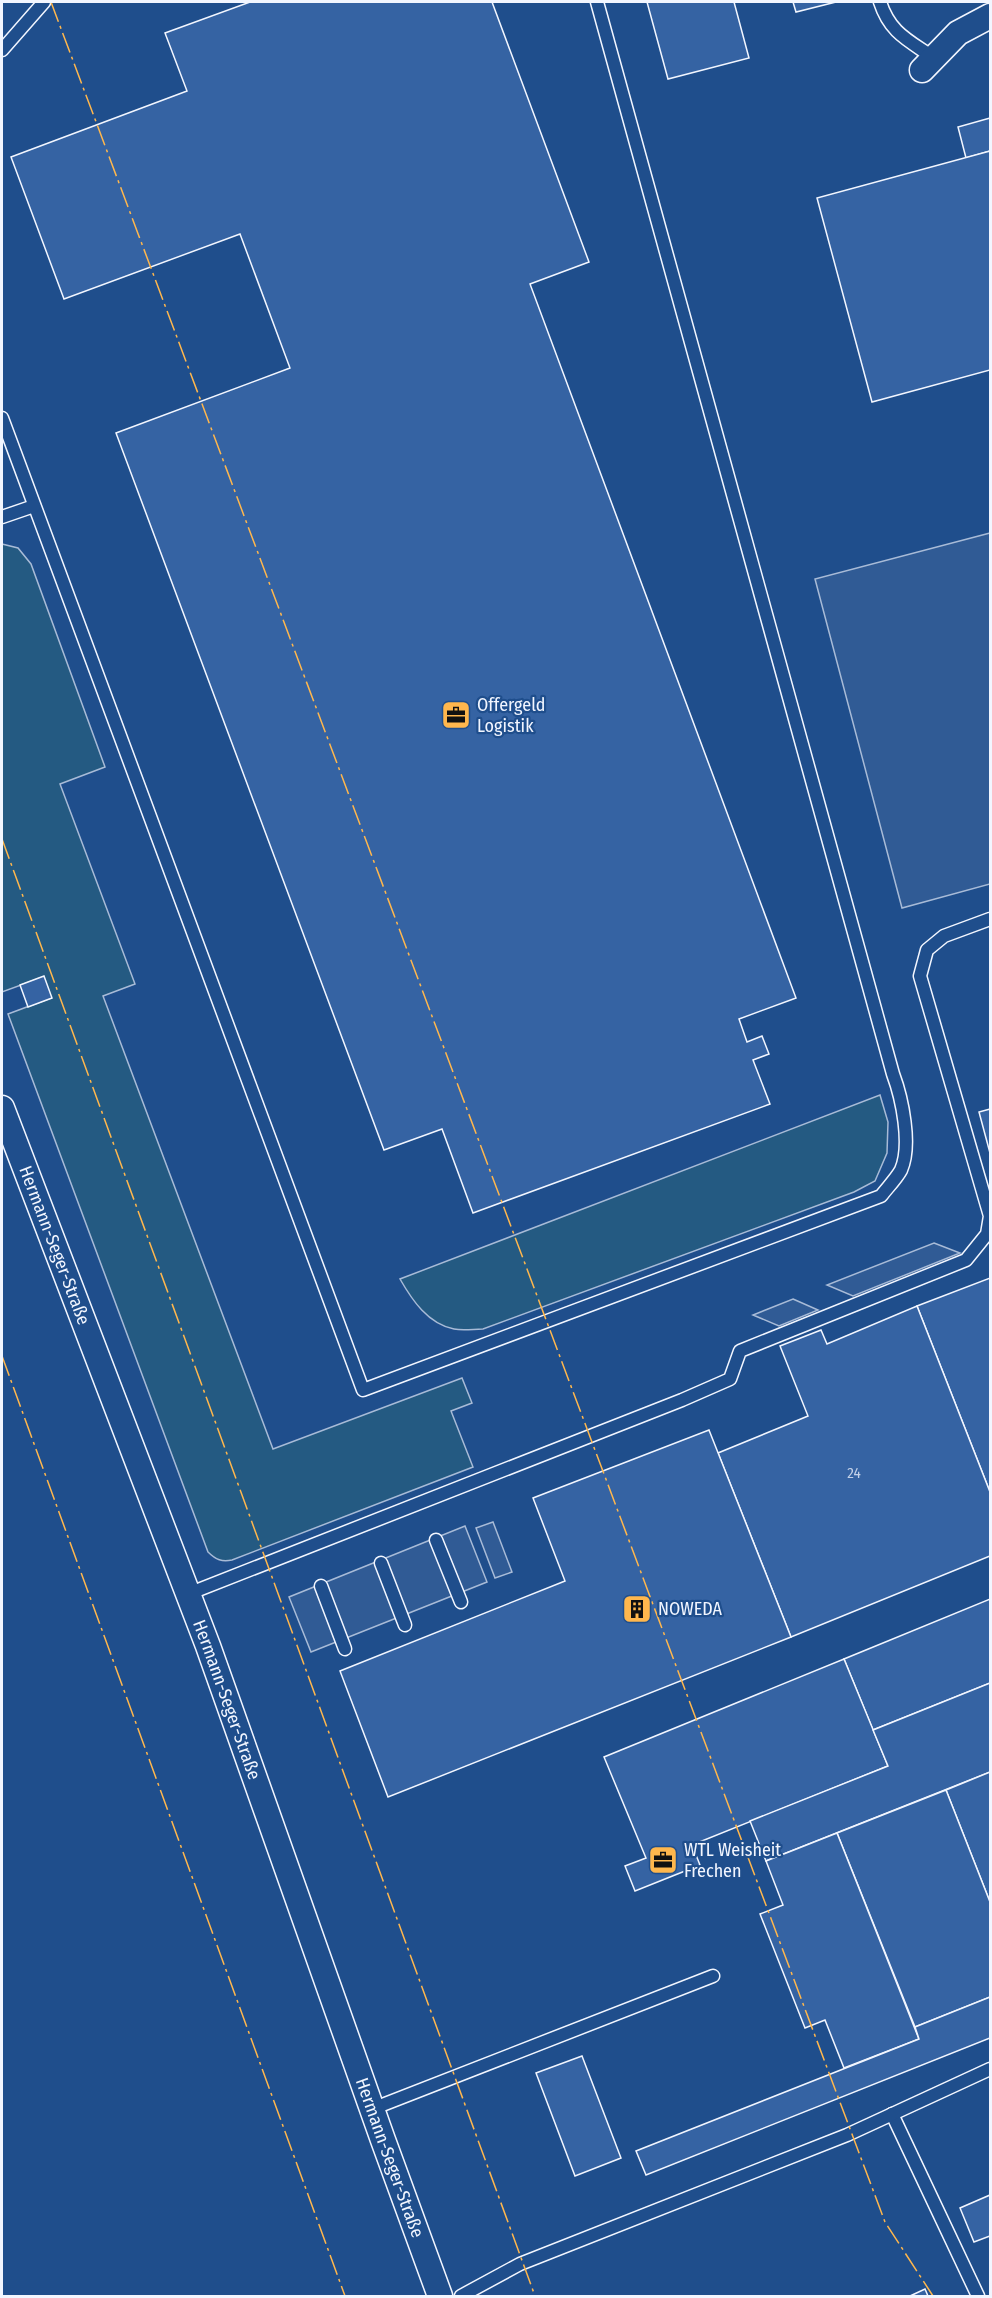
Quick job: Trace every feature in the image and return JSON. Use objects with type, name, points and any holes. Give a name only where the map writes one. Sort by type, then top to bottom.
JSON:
[{"type":"street","points":[[928,64],[958,33],[990,16]]},
{"type":"street","name":"Hermann-Seger-Straße","points":[[2,1108],[188,1594],[440,2296]]},
{"type":"lane","points":[[2,50],[44,2]]},
{"type":"lane","points":[[2,418],[363,1390],[881,1196],[901,1170],[906,1141],[901,1097],[597,2]]},
{"type":"lane","points":[[880,2],[886,20],[928,64]]},
{"type":"lane","points":[[2,517],[34,506]]},
{"type":"lane","points":[[188,1594],[682,1400],[730,1379],[740,1351],[966,1260],[987,1234],[990,1216],[920,976],[927,950],[944,936],[990,919]]},
{"type":"lane","points":[[436,1540],[461,1602]]},
{"type":"lane","points":[[381,1563],[405,1625]]},
{"type":"lane","points":[[321,1586],[345,1649]]},
{"type":"lane","points":[[372,2109],[713,1976]]},
{"type":"lane","points":[[461,2296],[520,2264],[760,2170],[990,2069]]},
{"type":"lane","points":[[892,2114],[978,2296]]},
{"type":"shaded area","points":[[990,533],[990,884],[902,908],[815,579]]},
{"type":"shaded area","points":[[2,544],[18,548],[31,564],[105,767],[60,784],[135,984],[103,996],[273,1449],[462,1378],[472,1403],[451,1411],[473,1467],[232,1560],[219,1560],[208,1552],[8,1014],[51,998],[43,977],[2,992]]},
{"type":"shaded area","points":[[880,1095],[888,1122],[887,1153],[875,1181],[854,1192],[483,1329],[457,1330],[436,1322],[416,1303],[400,1279]]},
{"type":"shaded area","points":[[934,1243],[960,1253],[853,1296],[827,1285]]},
{"type":"shaded area","points":[[793,1299],[818,1310],[779,1326],[753,1315]]},
{"type":"shaded area","points":[[493,1522],[512,1572],[495,1578],[476,1528]]},
{"type":"shaded area","points":[[465,1526],[487,1582],[311,1652],[289,1597]]},
{"type":"building","name":"Offergeld Logistik","points":[[250,2],[492,2],[589,262],[530,284],[796,998],[739,1019],[747,1042],[762,1036],[769,1054],[753,1060],[770,1104],[473,1213],[442,1129],[384,1150],[116,433],[290,368],[240,234],[64,299],[11,157],[187,91],[165,33]]},
{"type":"building","points":[[647,2],[734,2],[749,58],[668,79]]},
{"type":"building","points":[[793,2],[836,2],[796,12]]},
{"type":"building","points":[[990,118],[990,151],[966,158],[958,127]]},
{"type":"building","points":[[990,151],[990,370],[872,402],[817,198]]},
{"type":"building","points":[[44,976],[52,998],[28,1007],[20,985]]},
{"type":"building","points":[[990,1109],[990,1153],[979,1112]]},
{"type":"building","points":[[990,1278],[990,1492],[917,1306]]},
{"type":"building","name":"NOWEDA","points":[[917,1306],[990,1492],[990,1556],[791,1637],[718,1453],[808,1416],[780,1346],[821,1330],[827,1344]]},
{"type":"building","name":"NOWEDA","points":[[709,1430],[791,1637],[388,1797],[340,1671],[565,1581],[533,1498]]},
{"type":"building","points":[[990,1599],[990,1683],[873,1730],[844,1659]]},
{"type":"building","points":[[844,1659],[888,1766],[692,1845],[700,1865],[635,1891],[625,1866],[646,1858],[604,1757]]},
{"type":"building","points":[[990,1683],[990,1772],[766,1861],[750,1821],[888,1766],[873,1730]]},
{"type":"building","points":[[990,1772],[990,1902],[946,1790]]},
{"type":"building","points":[[946,1790],[990,1902],[990,1997],[915,2027],[837,1833]]},
{"type":"building","points":[[837,1833],[919,2039],[844,2068],[825,2020],[805,2028],[760,1914],[783,1905],[766,1861]]},
{"type":"building","points":[[990,1997],[990,2038],[646,2175],[636,2151],[919,2039],[915,2027]]},
{"type":"building","points":[[582,2056],[621,2158],[575,2176],[536,2073]]},
{"type":"building","points":[[990,2195],[990,2236],[974,2242],[960,2208]]},
{"type":"building","points":[[925,2289],[928,2296],[910,2296]]},
{"type":"power","points":[[51,2],[885,2222],[933,2296]]},
{"type":"power","points":[[2,839],[535,2296]]},
{"type":"power","points":[[2,1356],[345,2296]]},
{"type":"place","name":"Offergeld Logistik","points":[[456,715]]},
{"type":"place","name":"NOWEDA","points":[[637,1609]]},
{"type":"place","name":"WTL Weisheit Frechen","points":[[663,1860]]}]
